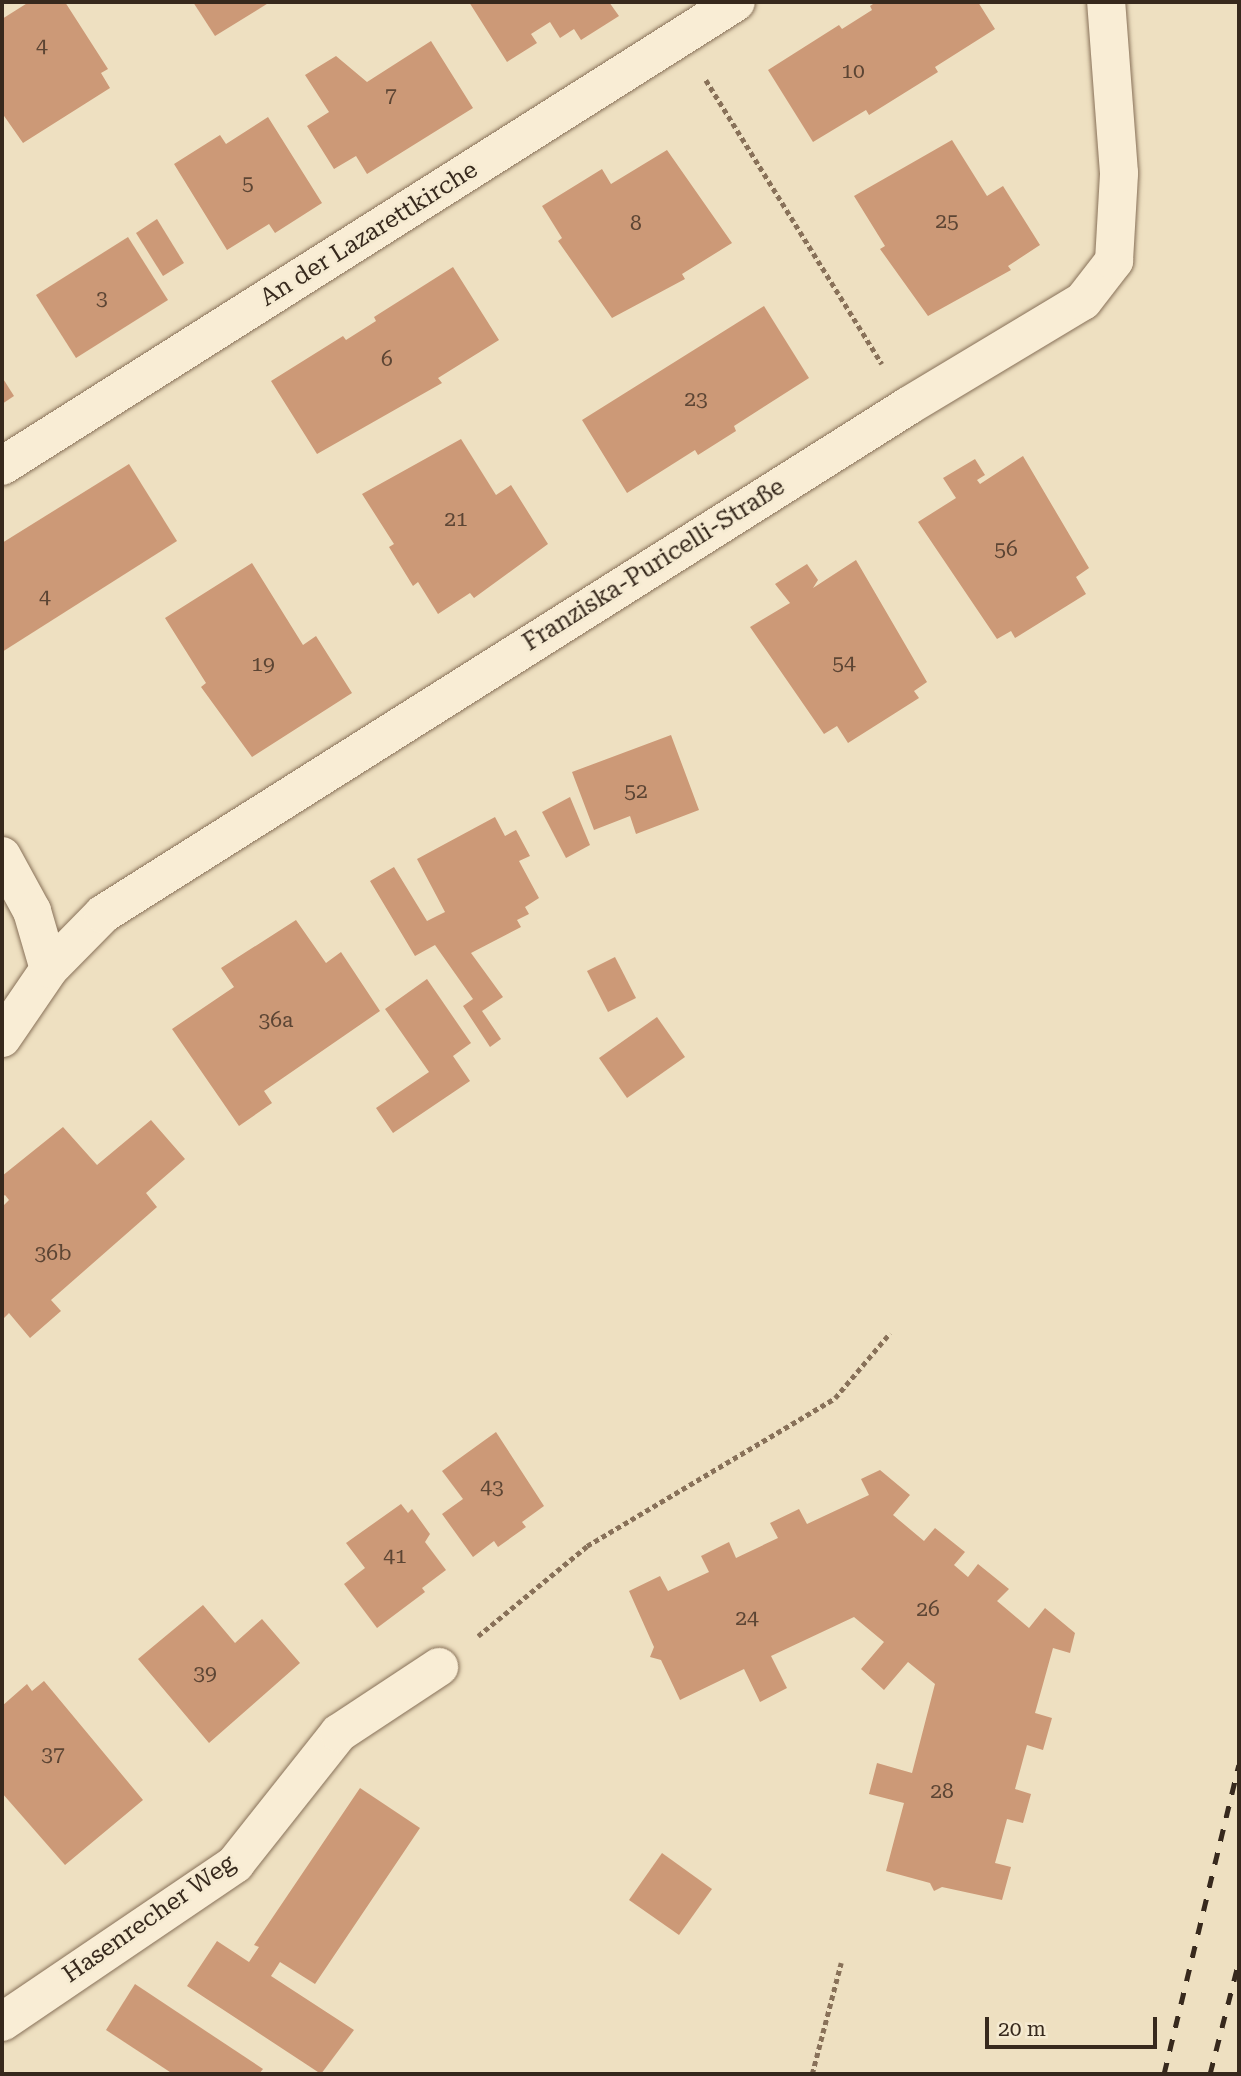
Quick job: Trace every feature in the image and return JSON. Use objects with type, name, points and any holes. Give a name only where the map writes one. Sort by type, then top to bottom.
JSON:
[{"type":"street","name":"An der Lazarettkirche","points":[[2,466],[736,2]]},
{"type":"street","name":"Franziska-Puricelli-Straße","points":[[2,1038],[49,969],[103,914],[908,406],[1083,301],[1114,261],[1119,173],[1107,2]]},
{"type":"street","points":[[2,856],[32,911],[49,969]]},
{"type":"street","name":"Hasenrecher Weg","points":[[2,2022],[234,1864],[339,1733],[439,1667]]},
{"type":"path","points":[[680,38],[908,406]]},
{"type":"path","points":[[439,1667],[587,1546],[835,1398],[890,1333]]},
{"type":"path","points":[[812,2074],[841,1963]]},
{"type":"building","points":[[29,2],[65,2],[108,69],[101,73],[110,88],[23,143],[2,113],[2,19]]},
{"type":"building","points":[[193,2],[270,2],[215,36]]},
{"type":"building","points":[[469,2],[609,2],[619,16],[581,40],[574,29],[560,38],[550,22],[531,34],[537,43],[507,62]]},
{"type":"building","points":[[876,2],[978,2],[995,29],[935,67],[938,72],[869,115],[866,110],[813,142],[768,70],[839,25],[842,29],[872,10],[870,6]]},
{"type":"building","points":[[431,41],[473,108],[367,174],[356,156],[334,169],[307,126],[329,112],[305,75],[336,56],[367,82]]},
{"type":"building","points":[[268,117],[322,203],[275,233],[269,224],[227,250],[174,164],[220,135],[226,144]]},
{"type":"building","points":[[952,140],[987,196],[1003,186],[1040,245],[1008,266],[1011,270],[928,316],[880,249],[885,246],[854,196]]},
{"type":"building","points":[[667,150],[732,243],[682,274],[685,279],[612,318],[558,241],[562,238],[542,206],[602,169],[611,184]]},
{"type":"building","points":[[157,219],[184,263],[163,276],[136,233]]},
{"type":"building","points":[[128,237],[168,300],[76,358],[36,295]]},
{"type":"building","points":[[453,267],[499,340],[438,378],[442,383],[317,454],[271,381],[343,336],[346,340],[376,321],[374,317]]},
{"type":"building","points":[[764,306],[809,378],[734,426],[736,431],[698,455],[695,450],[627,493],[582,420]]},
{"type":"building","points":[[2,377],[14,396],[2,404]]},
{"type":"building","points":[[461,439],[496,495],[511,485],[548,544],[474,598],[470,593],[438,614],[418,582],[413,586],[389,547],[394,544],[362,494]]},
{"type":"building","points":[[1023,456],[1089,568],[1076,577],[1086,594],[1015,638],[1011,631],[997,639],[918,522],[956,498],[943,478],[975,459],[985,475],[977,480],[980,484]]},
{"type":"building","points":[[129,464],[177,541],[2,652],[2,543]]},
{"type":"building","points":[[856,560],[927,682],[914,691],[919,698],[848,743],[837,726],[824,734],[750,627],[790,603],[775,584],[807,564],[818,580],[813,588]]},
{"type":"building","points":[[252,563],[303,645],[316,636],[352,693],[252,757],[201,687],[206,683],[165,618]]},
{"type":"building","points":[[671,735],[699,810],[636,834],[630,816],[594,830],[572,772]]},
{"type":"building","points":[[570,797],[590,845],[566,858],[542,812]]},
{"type":"building","points":[[495,817],[505,836],[516,830],[530,856],[519,861],[539,898],[525,907],[529,914],[517,920],[521,927],[471,953],[503,997],[482,1011],[501,1039],[490,1047],[463,1006],[473,999],[435,945],[415,956],[370,881],[394,867],[427,921],[445,912],[417,859]]},
{"type":"building","points":[[296,920],[326,963],[341,952],[380,1011],[264,1091],[272,1103],[239,1126],[172,1029],[234,987],[221,968]]},
{"type":"building","points":[[615,957],[636,998],[608,1012],[587,971]]},
{"type":"building","points":[[427,979],[471,1043],[453,1056],[470,1081],[393,1133],[376,1108],[429,1072],[385,1009]]},
{"type":"building","points":[[657,1017],[685,1057],[627,1098],[599,1058]]},
{"type":"building","points":[[151,1120],[185,1159],[146,1193],[157,1207],[51,1300],[61,1311],[30,1338],[9,1313],[2,1320],[2,1207],[9,1200],[5,1195],[2,1197],[2,1176],[63,1127],[97,1165]]},
{"type":"building","points":[[496,1432],[544,1506],[522,1522],[526,1527],[498,1547],[494,1541],[473,1557],[442,1514],[463,1499],[442,1471]]},
{"type":"building","points":[[880,1470],[910,1495],[893,1515],[924,1541],[935,1528],[965,1552],[954,1565],[968,1577],[978,1564],[1009,1589],[997,1601],[1029,1628],[1045,1608],[1075,1633],[1070,1653],[1053,1648],[1035,1713],[1052,1718],[1043,1750],[1027,1745],[1015,1789],[1031,1794],[1023,1823],[1007,1819],[995,1863],[1011,1867],[1002,1900],[942,1887],[934,1891],[930,1883],[886,1871],[904,1803],[869,1794],[877,1763],[912,1773],[935,1684],[908,1662],[884,1690],[861,1669],[884,1642],[854,1617],[771,1656],[787,1688],[760,1702],[744,1669],[680,1700],[661,1660],[650,1657],[654,1647],[629,1591],[660,1576],[668,1591],[709,1572],[701,1556],[729,1542],[736,1558],[778,1538],[770,1523],[799,1509],[807,1524],[869,1495],[861,1479]]},
{"type":"building","points":[[401,1504],[408,1513],[412,1509],[430,1534],[425,1542],[446,1570],[422,1588],[425,1592],[377,1628],[344,1584],[365,1568],[346,1543]]},
{"type":"building","points":[[203,1605],[235,1643],[262,1619],[300,1663],[209,1743],[138,1659]]},
{"type":"building","points":[[44,1681],[143,1800],[65,1865],[2,1793],[2,1706],[27,1684],[32,1691]]},
{"type":"building","points":[[360,1788],[420,1828],[315,1984],[280,1962],[271,1976],[354,2030],[321,2074],[187,1986],[217,1941],[249,1962],[259,1947],[254,1945]]},
{"type":"building","points":[[662,1853],[712,1889],[679,1935],[629,1900]]},
{"type":"building","points":[[135,1984],[263,2069],[259,2074],[173,2074],[106,2030]]},
{"type":"railway","points":[[1164,2074],[1239,1765]]},
{"type":"railway","points":[[1210,2074],[1239,1961]]}]
